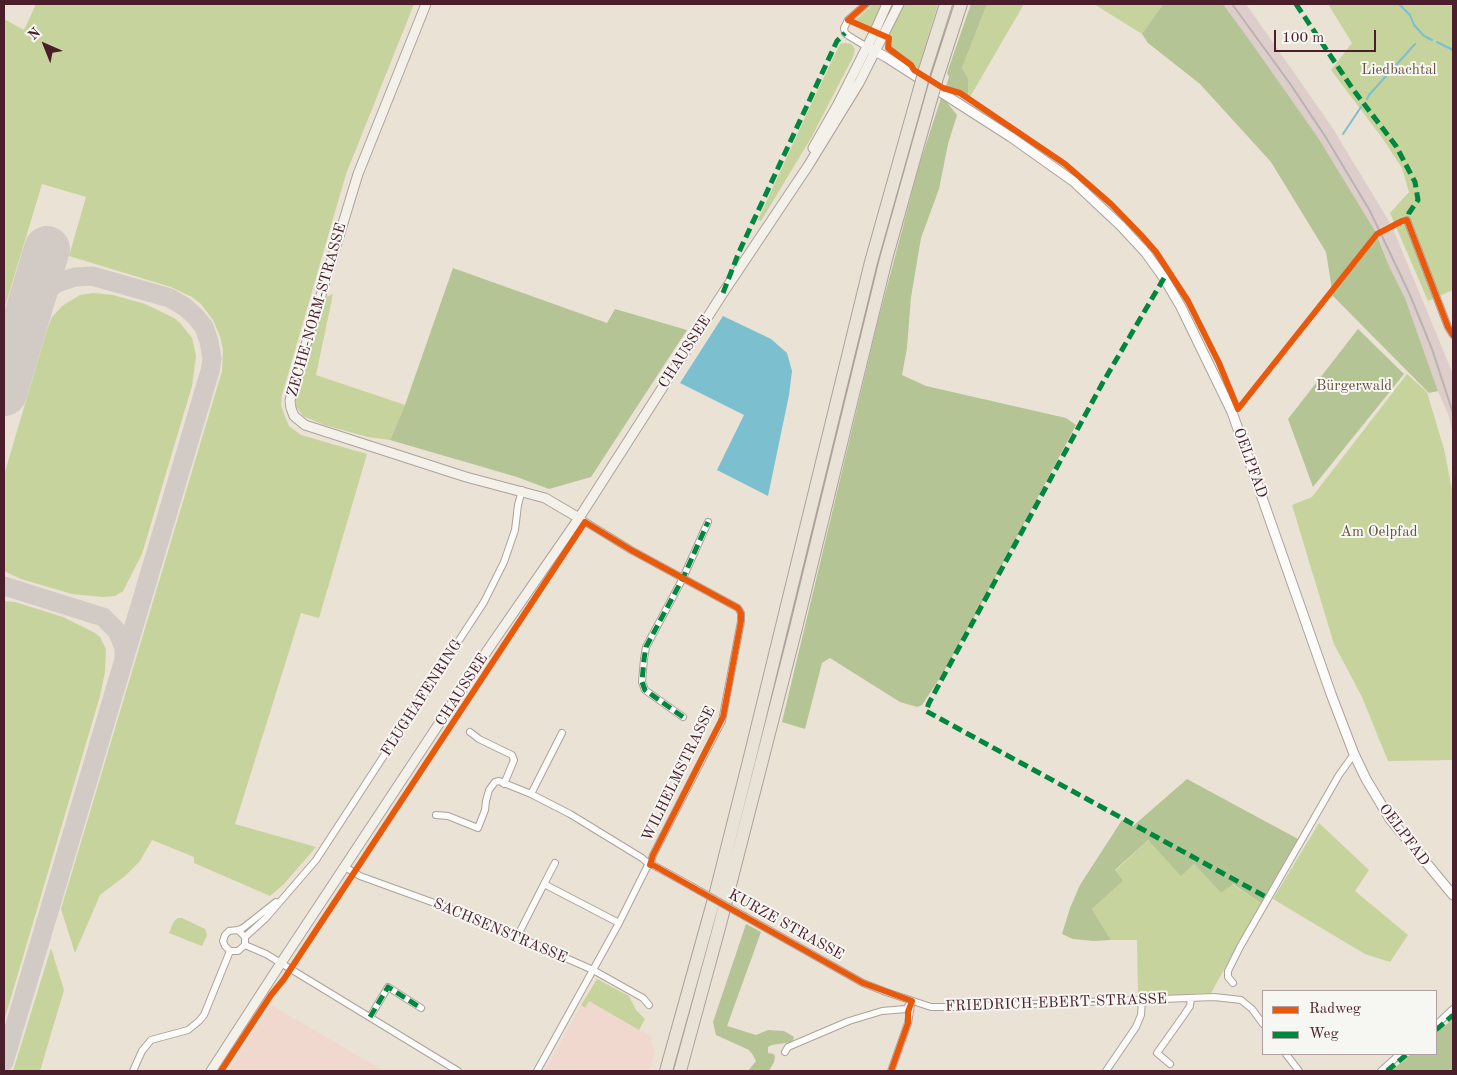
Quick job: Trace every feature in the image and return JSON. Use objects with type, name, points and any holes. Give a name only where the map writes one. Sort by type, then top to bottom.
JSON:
[{"type":"highway","points":[[666,1071],[742,789],[869,271],[924,73],[946,4]]},
{"type":"highway","points":[[680,1071],[719,928],[796,628],[886,259],[936,81],[961,4]]},
{"type":"main road","name":"ZECHE-NORM-STRASSE","points":[[426,4],[358,174],[293,387],[290,401],[291,408],[299,421],[328,434],[466,477],[522,490],[545,498],[579,518]]},
{"type":"main road","name":"CHAUSSEE","points":[[763,233],[837,106],[887,4]]},
{"type":"main road","name":"CHAUSSEE","points":[[211,1071],[489,648],[579,518],[808,166],[876,52],[899,4]]},
{"type":"street","points":[[866,4],[848,20],[844,28],[849,36],[867,47]]},
{"type":"street","name":"OELPFAD","points":[[867,47],[886,57],[1011,138],[1072,181],[1121,226],[1146,253],[1164,278],[1181,307],[1232,412],[1331,694],[1354,754],[1366,779],[1390,819],[1453,895]]},
{"type":"street","points":[[1407,220],[1448,327],[1453,334]]},
{"type":"street","name":"FLUGHAFENRING","points":[[245,937],[266,918],[305,874],[326,846],[484,602],[504,562],[515,530],[522,490]]},
{"type":"street","name":"WILHELMSTRASSE","points":[[537,1071],[647,867],[650,865],[653,855],[723,718],[741,621],[741,613],[738,608],[631,550],[579,518]]},
{"type":"street","points":[[683,716],[645,690],[642,682],[646,647],[683,578],[708,522]]},
{"type":"street","points":[[436,815],[448,816],[478,828],[485,810],[486,798],[490,787],[497,781],[504,784],[514,760],[512,755],[479,739],[470,732]]},
{"type":"street","points":[[531,794],[562,733]]},
{"type":"street","points":[[1233,983],[1228,977],[1228,971],[1240,947],[1339,775],[1354,754]]},
{"type":"street","name":"KURZE STRASSE","points":[[504,784],[531,794],[570,814],[642,858],[650,865],[863,983],[912,1001]]},
{"type":"street","points":[[517,937],[555,863]]},
{"type":"street","name":"SACHSENSTRASSE","points":[[344,867],[360,876],[439,904],[592,970],[643,998],[650,1005]]},
{"type":"street","points":[[544,884],[618,923]]},
{"type":"street","name":"FLUGHAFENRING","points":[[133,1071],[137,1058],[151,1040],[188,1030],[204,1015],[230,951],[223,941],[225,935],[229,931],[238,930],[290,890]]},
{"type":"street","points":[[230,951],[238,951],[245,945],[245,937],[238,930]]},
{"type":"street","points":[[245,945],[266,954],[458,1071]]},
{"type":"street","points":[[370,1017],[388,987],[421,1008]]},
{"type":"street","name":"FRIEDRICH-EBERT-STRASSE","points":[[912,1001],[931,1007],[954,1007],[1214,997],[1241,1000],[1252,1009],[1262,1023]]},
{"type":"street","name":"FRIEDRICH-EBERT-STRASSE","points":[[1170,1064],[1158,1055],[1157,1051],[1190,1006],[1191,998]]},
{"type":"street","points":[[1106,1071],[1136,1027],[1141,1014],[1142,1000]]},
{"type":"street","points":[[785,1052],[788,1047],[848,1021],[882,1011],[906,1009],[912,1001]]},
{"type":"street","points":[[890,1071],[908,1022],[908,1012],[912,1001]]},
{"type":"street","points":[[1437,1024],[1453,1010]]},
{"type":"street","points":[[1287,1055],[1299,1071]]},
{"type":"street","points":[[1381,1071],[1399,1055]]},
{"type":"shaded area","points":[[1223,4],[1246,4],[1332,127],[1390,223],[1375,231],[1319,139]]},
{"type":"shaded area","points":[[1393,229],[1453,374],[1453,433],[1448,414],[1405,298],[1390,268],[1378,237]]},
{"type":"shaded area","points":[[589,1001],[652,1037],[651,1042],[655,1053],[649,1071],[545,1071],[581,1005],[585,1008]]},
{"type":"shaded area","points":[[271,1005],[384,1071],[228,1071]]},
{"type":"green space","points":[[36,4],[414,4],[346,174],[282,395],[281,405],[289,426],[301,435],[367,454],[319,618],[301,613],[235,824],[316,847],[284,884],[270,896],[194,863],[194,857],[152,840],[140,861],[125,876],[100,895],[75,953],[61,909],[222,371],[223,350],[220,336],[213,320],[201,304],[192,297],[171,287],[69,256],[86,197],[42,184],[4,310],[4,19],[24,30]]},
{"type":"green space","points":[[871,4],[881,4],[871,27],[855,21],[869,8]]},
{"type":"green space","points":[[902,4],[938,4],[918,69],[891,48],[891,39],[888,34]]},
{"type":"green space","points":[[971,4],[987,4],[962,68],[968,78],[968,96],[962,91],[946,86],[949,77],[947,73]]},
{"type":"green space","points":[[987,4],[1024,4],[970,97],[968,96],[968,78],[962,68]]},
{"type":"green space","points":[[1094,4],[1163,4],[1142,34]]},
{"type":"green space","points":[[1163,4],[1223,4],[1250,41],[1319,139],[1375,231],[1405,298],[1438,391],[1429,393],[1333,296],[1326,252],[1271,162],[1200,84],[1148,43],[1142,34]]},
{"type":"green space","name":"Liedbachtal","points":[[1328,4],[1453,4],[1453,290],[1428,301],[1390,213],[1409,192],[1402,168],[1383,139],[1331,70],[1352,43]]},
{"type":"green space","points":[[840,44],[851,44],[855,49],[853,57],[811,138],[761,221],[758,220]]},
{"type":"green space","points":[[941,98],[945,100],[957,115],[948,144],[939,189],[921,238],[911,297],[907,348],[902,375],[926,386],[1066,418],[1076,425],[977,612],[943,673],[922,705],[917,707],[900,702],[830,658],[822,663],[805,729],[782,722],[878,321],[919,166]]},
{"type":"green space","points":[[453,268],[607,323],[615,309],[687,330],[591,477],[549,489],[517,477],[390,440],[405,405]]},
{"type":"green space","points":[[93,293],[113,295],[145,304],[174,318],[192,338],[196,356],[192,386],[142,554],[123,591],[115,596],[103,597],[72,594],[21,579],[4,571],[4,475],[47,330],[52,317],[62,306],[80,295]]},
{"type":"green space","points":[[333,294],[316,375],[405,405],[390,440],[368,437],[324,425],[303,416],[296,406],[296,394],[324,298]]},
{"type":"green space","name":"Bürgerwald","points":[[1358,329],[1404,374],[1313,487],[1288,419]]},
{"type":"green space","name":"Am Oelpfad","points":[[1407,374],[1427,392],[1444,449],[1453,495],[1453,760],[1388,761],[1362,697],[1334,644],[1292,505],[1312,497]]},
{"type":"green space","points":[[4,601],[15,602],[63,617],[95,633],[100,637],[106,649],[105,672],[100,696],[4,1021]]},
{"type":"green space","points":[[1187,779],[1298,839],[1261,903],[1233,884],[1221,893],[1194,864],[1181,876],[1148,840],[1115,870],[1123,881],[1092,909],[1111,940],[1073,939],[1062,934],[1080,885],[1122,820],[1133,826]]},
{"type":"green space","points":[[1319,823],[1369,870],[1355,891],[1408,935],[1390,962],[1365,954],[1273,899]]},
{"type":"green space","points":[[1148,840],[1181,875],[1194,864],[1221,893],[1232,884],[1261,903],[1211,993],[1138,996],[1137,940],[1111,940],[1092,909],[1123,881],[1115,871]]},
{"type":"green space","points":[[182,918],[205,929],[207,935],[202,946],[169,933],[174,921]]},
{"type":"green space","points":[[746,924],[761,932],[727,1026],[756,1035],[768,1030],[784,1031],[794,1037],[792,1042],[768,1047],[768,1053],[774,1054],[775,1057],[769,1071],[748,1071],[756,1061],[753,1055],[749,1050],[716,1035],[713,1022]]},
{"type":"green space","points":[[51,948],[64,990],[40,1071],[13,1071]]},
{"type":"green space","points":[[597,979],[629,996],[636,1010],[645,1019],[639,1030],[589,1001],[585,1008],[581,1005]]},
{"type":"green space","points":[[1453,1019],[1453,1071],[1391,1071],[1410,1055],[1437,1055],[1437,1032]]},
{"type":"water","points":[[723,316],[771,339],[787,353],[792,371],[789,395],[768,496],[717,470],[744,415],[680,383]]},
{"type":"waterway","points":[[1399,4],[1410,15],[1414,25],[1424,36],[1432,40]]},
{"type":"waterway","points":[[1437,42],[1453,50]]},
{"type":"waterway","points":[[1367,99],[1415,44]]},
{"type":"waterway","points":[[1343,134],[1361,107]]},
{"type":"taxiway","points":[[4,1062],[212,359],[204,327],[185,307],[170,298],[92,276],[75,277],[57,283],[45,291],[33,304],[25,320]]},
{"type":"taxiway","points":[[4,586],[103,617],[117,631],[124,648],[124,657]]},
{"type":"runway","points":[[4,393],[47,249]]},
{"type":"railway","points":[[1232,4],[1291,85],[1325,136],[1370,211],[1410,295],[1432,349],[1453,413]]},
{"type":"marked path","points":[[1296,4],[1352,88],[1396,146],[1415,182],[1418,200],[1409,213],[1407,220],[1403,221]]},
{"type":"marked path","points":[[723,293],[739,252],[837,41],[845,33]]},
{"type":"marked path","points":[[1164,278],[1102,384],[926,711],[1268,898]]},
{"type":"marked path","points":[[683,717],[645,690],[642,682],[644,659],[646,647],[683,578],[708,522]]},
{"type":"marked path","points":[[370,1017],[388,987],[421,1008]]},
{"type":"marked path","points":[[1437,1029],[1453,1015]]},
{"type":"marked path","points":[[1387,1071],[1406,1055]]},
{"type":"cycle path","points":[[866,4],[848,20],[889,38],[888,48],[911,65],[914,70],[943,88],[960,93],[1065,164],[1111,204],[1142,236],[1156,252],[1188,301],[1219,363],[1238,409],[1377,234],[1402,221],[1407,220],[1448,327],[1453,335]]},
{"type":"cycle path","points":[[221,1071],[271,995],[284,979],[585,522],[631,550],[738,608],[741,613],[723,717],[653,855],[650,865],[863,983],[912,1001],[908,1012],[908,1023],[891,1071]]}]
